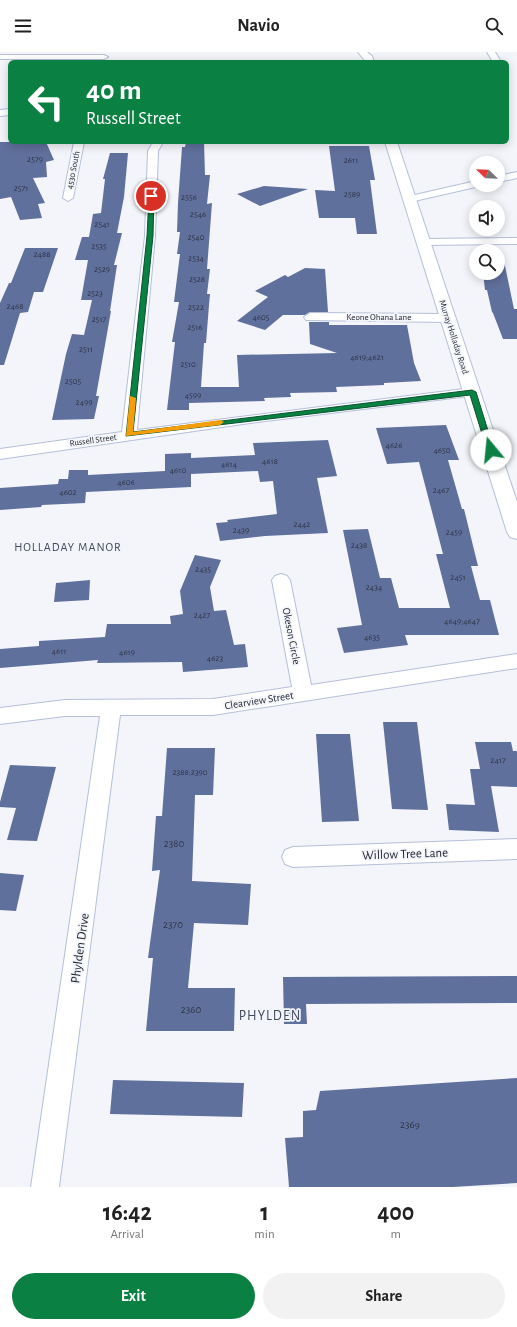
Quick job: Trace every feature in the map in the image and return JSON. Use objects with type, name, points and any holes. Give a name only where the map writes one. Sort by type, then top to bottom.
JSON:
[{"type":"street","points":[[362,52],[370,60]]},
{"type":"street","points":[[0,57],[104,57]]},
{"type":"street","name":"4530 South","points":[[68,198],[79,144]]},
{"type":"street","points":[[129,435],[150,236],[153,151],[157,144]]},
{"type":"street","name":"Murray Holladay Road","points":[[392,144],[517,532]]},
{"type":"street","points":[[505,177],[517,174]]},
{"type":"street","points":[[410,199],[469,186]]},
{"type":"street","points":[[424,242],[517,241]]},
{"type":"street","name":"Keone Ohana Lane","points":[[310,317],[448,318]]},
{"type":"street","name":"Russell Street","points":[[0,454],[129,435],[472,392]]},
{"type":"street","name":"Okeson Circle","points":[[281,580],[303,693]]},
{"type":"street","name":"Clearview Street","points":[[0,716],[65,708],[213,707],[517,661]]},
{"type":"street","name":"Phylden Drive","points":[[45,1187],[111,708]]},
{"type":"street","name":"Willow Tree Lane","points":[[293,857],[517,849]]},
{"type":"building","points":[[0,142],[8,142],[8,144],[47,144],[54,160],[46,162],[47,177],[33,178],[45,203],[38,204],[42,218],[20,220],[11,197],[0,199]]},
{"type":"building","points":[[186,144],[204,144],[205,175],[210,175],[207,204],[212,203],[207,269],[210,269],[207,294],[210,294],[206,343],[204,343],[201,387],[239,387],[237,355],[337,353],[310,344],[309,322],[329,322],[329,325],[407,325],[414,363],[421,381],[384,383],[384,385],[336,387],[337,392],[290,393],[291,397],[264,398],[265,401],[189,403],[189,410],[167,410],[175,342],[172,342],[179,302],[174,302],[180,254],[177,254],[180,232],[177,232],[178,203],[182,147],[185,147]]},
{"type":"building","points":[[329,146],[369,146],[375,180],[370,180],[377,234],[357,234],[355,218],[319,218],[315,190],[335,191]]},
{"type":"building","points":[[110,153],[128,153],[124,197],[117,233],[122,233],[114,265],[117,265],[111,311],[96,396],[99,396],[94,419],[52,420],[66,354],[72,334],[84,335],[92,300],[81,300],[88,260],[75,260],[82,237],[89,237],[93,214],[101,213],[105,179],[103,179]]},
{"type":"building","points":[[264,186],[308,189],[260,206],[237,194]]},
{"type":"building","points":[[25,248],[58,248],[43,292],[34,292],[28,312],[20,313],[4,365],[0,365],[0,303],[9,283],[11,283]]},
{"type":"building","points":[[505,266],[514,309],[517,309],[517,339],[503,339],[492,312],[487,290],[485,290],[484,280],[505,280]]},
{"type":"building","points":[[305,268],[325,269],[328,312],[310,312],[305,315],[283,315],[265,330],[237,321],[268,297],[255,291],[285,275],[288,277]]},
{"type":"building","points":[[446,425],[459,460],[448,460],[462,509],[464,509],[478,566],[471,566],[480,600],[490,600],[499,635],[405,635],[408,645],[344,653],[337,628],[362,625],[343,530],[368,529],[380,578],[391,578],[399,608],[450,608],[436,554],[443,554],[419,462],[387,464],[376,428]]},
{"type":"building","points":[[328,440],[337,476],[317,478],[328,533],[265,536],[220,541],[216,523],[228,522],[227,520],[277,514],[273,481],[260,482],[258,471],[191,474],[191,487],[86,492],[85,503],[42,505],[41,507],[0,510],[0,488],[58,484],[59,479],[68,479],[69,470],[88,470],[88,475],[165,471],[165,454],[191,453],[191,458],[255,455],[253,443]]},
{"type":"building","points":[[195,555],[221,560],[210,587],[214,611],[226,610],[234,645],[245,644],[248,667],[183,672],[182,662],[97,663],[98,660],[0,668],[0,649],[39,646],[39,641],[105,637],[107,624],[171,624],[170,616],[183,614],[180,591]]},
{"type":"building","points":[[90,580],[89,600],[54,602],[56,583]]},
{"type":"building","points":[[383,722],[417,722],[428,810],[392,809]]},
{"type":"building","points":[[316,734],[350,734],[359,821],[322,822]]},
{"type":"building","points":[[475,742],[511,742],[513,751],[517,751],[517,787],[491,786],[499,832],[449,830],[446,804],[475,805],[470,769],[480,769]]},
{"type":"building","points":[[167,748],[215,748],[213,795],[195,795],[192,881],[251,884],[248,925],[194,923],[188,988],[235,988],[234,1031],[146,1031],[153,958],[148,958],[160,870],[152,871],[156,816],[162,816]]},
{"type":"building","points":[[10,765],[56,767],[37,841],[7,840],[16,808],[0,807],[0,802]]},
{"type":"building","points":[[0,873],[24,875],[16,911],[0,910]]},
{"type":"building","points":[[517,976],[517,1003],[306,1004],[307,1024],[284,1024],[283,977]]},
{"type":"building","points":[[517,1078],[517,1183],[453,1187],[289,1187],[285,1138],[303,1137],[303,1111],[316,1110],[320,1091]]},
{"type":"building","points":[[113,1080],[244,1083],[242,1117],[110,1114]]},
{"type":"slow traffic","points":[[133,398],[129,435],[220,422]]},
{"type":"district","name":"HOLLADAY MANOR","points":[[68,547]]},
{"type":"district","name":"PHYLDEN","points":[[270,1015]]},
{"type":"route","points":[[151,196],[150,236],[129,435],[250,418],[472,392],[491,450]]}]
